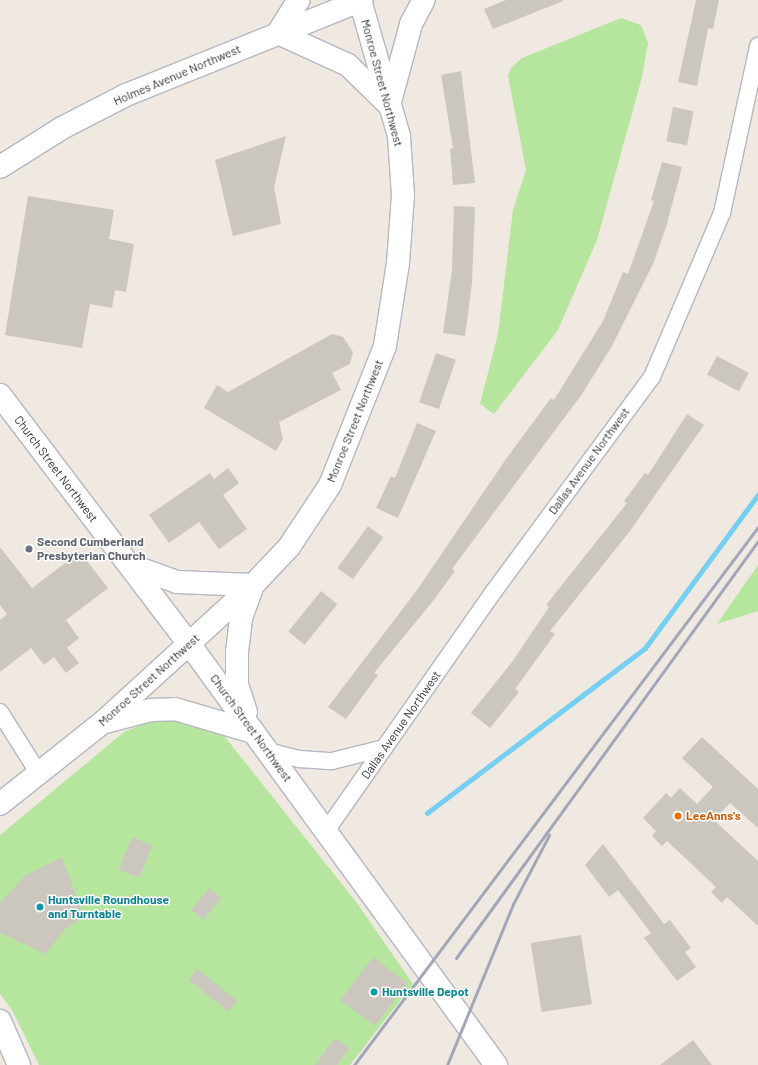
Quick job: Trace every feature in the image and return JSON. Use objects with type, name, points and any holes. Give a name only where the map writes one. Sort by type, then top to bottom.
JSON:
[{"type":"street","points":[[299,0],[278,33],[348,65],[389,105],[411,24],[424,0]]},
{"type":"street","name":"Holmes Avenue Northwest","points":[[0,167],[62,128],[126,95],[360,0]]},
{"type":"street","name":"Monroe Street Northwest","points":[[0,804],[102,723],[190,645],[253,585],[289,547],[330,485],[385,346],[398,263],[403,194],[399,136],[360,0]]},
{"type":"street","name":"Dallas Avenue Northwest","points":[[326,831],[384,748],[652,377],[722,213],[758,46]]},
{"type":"street","name":"Church Street Northwest","points":[[0,395],[190,645],[496,1065]]},
{"type":"street","points":[[129,564],[177,582],[253,585],[241,618],[237,652],[237,686],[253,732]]},
{"type":"street","points":[[102,723],[152,710],[175,709],[253,732]]},
{"type":"street","points":[[0,712],[39,774]]},
{"type":"street","points":[[267,751],[300,759],[332,761],[384,748]]},
{"type":"street","points":[[0,1021],[19,1065]]},
{"type":"green space","points":[[621,18],[641,25],[648,43],[642,77],[597,240],[558,330],[494,414],[480,404],[498,334],[513,210],[526,170],[508,76],[511,68],[522,58]]},
{"type":"green space","points":[[758,565],[758,611],[717,624]]},
{"type":"green space","points":[[172,719],[217,731],[225,737],[357,903],[413,984],[350,1065],[39,1065],[12,1010],[0,994],[0,835],[124,732],[151,721]]},
{"type":"building","points":[[506,0],[563,1],[493,29],[484,9]]},
{"type":"building","points":[[696,0],[719,0],[713,29],[708,28],[697,86],[678,82]]},
{"type":"building","points":[[461,71],[475,183],[453,185],[450,149],[453,148],[441,75]]},
{"type":"building","points":[[673,107],[694,111],[687,145],[666,141]]},
{"type":"building","points":[[286,136],[274,187],[281,224],[233,236],[215,160]]},
{"type":"building","points":[[662,162],[682,167],[667,224],[654,262],[612,346],[582,394],[452,569],[455,571],[433,601],[374,673],[378,675],[346,719],[328,707],[417,590],[506,459],[551,398],[554,400],[603,321],[623,272],[628,274],[654,201],[651,200]]},
{"type":"building","points":[[28,196],[114,210],[109,239],[134,244],[126,292],[115,290],[112,308],[90,304],[82,348],[5,335]]},
{"type":"building","points":[[454,206],[475,207],[472,283],[465,336],[443,333],[452,270]]},
{"type":"building","points":[[332,334],[343,337],[353,352],[350,364],[332,373],[341,390],[279,422],[283,439],[276,451],[204,408],[217,385],[228,392]]},
{"type":"building","points":[[436,353],[456,360],[439,409],[419,402]]},
{"type":"building","points":[[717,356],[749,373],[739,391],[707,375]]},
{"type":"building","points":[[687,414],[704,425],[630,531],[550,631],[555,634],[515,689],[519,692],[490,728],[471,713],[512,662],[549,607],[546,605],[627,503],[624,501],[645,473],[648,475]]},
{"type":"building","points":[[417,423],[436,431],[398,518],[376,508],[391,476],[395,478]]},
{"type":"building","points":[[228,468],[239,483],[223,495],[247,529],[219,549],[199,522],[169,543],[149,515],[210,473],[214,479]]},
{"type":"building","points":[[368,526],[383,537],[353,579],[337,568]]},
{"type":"building","points":[[0,547],[32,588],[80,552],[108,588],[66,620],[79,638],[67,648],[79,663],[66,673],[54,657],[44,665],[31,648],[0,672],[0,620],[7,614],[0,605]]},
{"type":"building","points":[[321,591],[337,604],[305,645],[288,631]]},
{"type":"building","points":[[702,737],[758,789],[758,828],[730,803],[714,820],[758,861],[758,926],[727,897],[722,903],[711,892],[716,887],[667,841],[662,846],[652,836],[656,831],[643,818],[666,793],[671,798],[680,788],[697,804],[713,787],[682,758]]},
{"type":"building","points":[[132,837],[152,845],[139,878],[119,869]]},
{"type":"building","points":[[603,844],[664,924],[670,920],[691,948],[685,952],[696,967],[677,981],[644,938],[651,933],[618,890],[609,897],[585,865]]},
{"type":"building","name":"Huntsville Roundhouse and Turntable","points":[[62,857],[84,917],[64,930],[46,954],[0,933],[0,903],[25,876]]},
{"type":"building","points":[[209,888],[221,898],[203,920],[191,909]]},
{"type":"building","points":[[581,935],[592,1004],[542,1012],[531,943]]},
{"type":"building","name":"Huntsville Depot","points":[[373,957],[407,983],[375,1026],[341,1000]]},
{"type":"building","points":[[197,969],[237,1000],[229,1011],[188,980]]},
{"type":"building","points":[[335,1038],[350,1048],[337,1065],[315,1065]]},
{"type":"building","points":[[693,1040],[712,1065],[660,1065]]},
{"type":"waterway","points":[[427,813],[645,648],[758,495]]},
{"type":"railway","points":[[354,1065],[758,527]]},
{"type":"railway","points":[[456,958],[758,541]]},
{"type":"railway","points":[[447,1065],[513,904],[549,835]]},
{"type":"place","name":"Second Cumberland Presbyterian Church","points":[[29,549]]},
{"type":"place","name":"LeeAnns's","points":[[678,816]]},
{"type":"place","name":"Huntsville Roundhouse and Turntable","points":[[40,907]]},
{"type":"place","name":"Huntsville Depot","points":[[374,992]]}]
